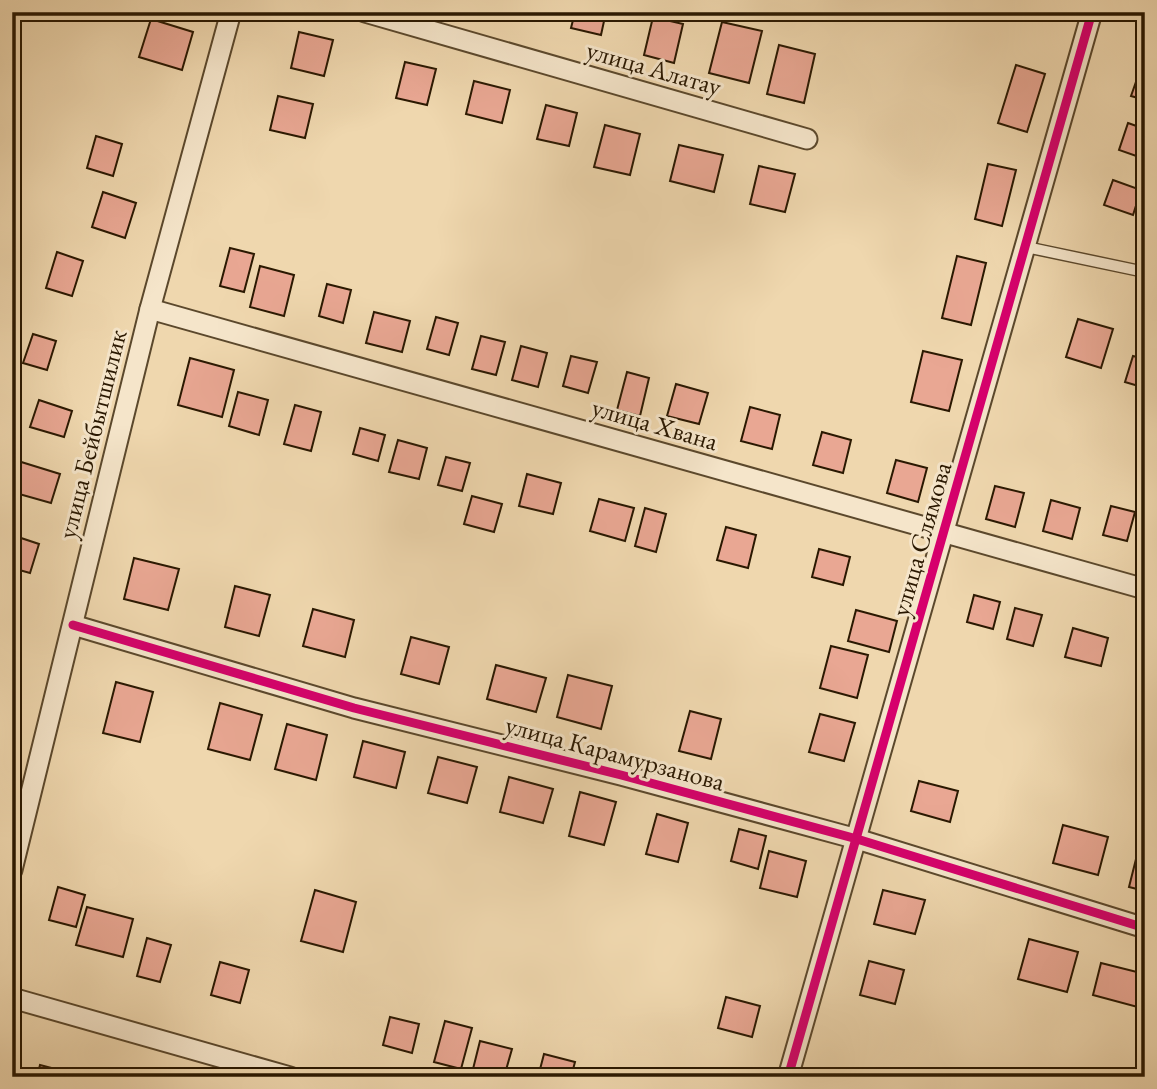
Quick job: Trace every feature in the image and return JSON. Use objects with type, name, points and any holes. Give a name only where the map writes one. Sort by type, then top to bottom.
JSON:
[{"type":"street","name":"улица Бейбытшилик","points":[[12,870],[150,309],[231,12]]},
{"type":"street","name":"улица Алатау","points":[[365,12],[807,139]]},
{"type":"street","name":"улица Слямова","points":[[788,1077],[1092,12]]},
{"type":"street","name":"улица Хвана","points":[[150,309],[1145,589]]},
{"type":"street","name":"улица Карамурзанова","points":[[73,625],[354,708],[621,775],[857,839],[1145,928]]},
{"type":"street","points":[[12,998],[290,1077]]},
{"type":"lane","points":[[1026,247],[1145,272]]},
{"type":"building","points":[[575,12],[606,12],[601,35],[571,28]]},
{"type":"building","points":[[653,17],[683,24],[674,63],[644,55]]},
{"type":"building","points":[[151,19],[193,32],[182,70],[139,57]]},
{"type":"building","points":[[722,22],[762,31],[749,83],[709,73]]},
{"type":"building","points":[[299,32],[333,40],[324,76],[291,68]]},
{"type":"building","points":[[779,45],[815,54],[804,103],[767,94]]},
{"type":"building","points":[[405,62],[436,69],[427,105],[396,98]]},
{"type":"building","points":[[1143,62],[1145,63],[1145,100],[1131,96]]},
{"type":"building","points":[[1016,65],[1045,74],[1027,132],[998,123]]},
{"type":"building","points":[[474,81],[510,90],[502,123],[466,114]]},
{"type":"building","points":[[278,96],[313,104],[305,138],[270,130]]},
{"type":"building","points":[[546,105],[577,113],[569,146],[537,139]]},
{"type":"building","points":[[1128,123],[1145,129],[1145,159],[1119,150]]},
{"type":"building","points":[[605,125],[640,134],[630,175],[594,167]]},
{"type":"building","points":[[96,136],[122,144],[113,176],[87,168]]},
{"type":"building","points":[[679,145],[723,155],[714,192],[670,181]]},
{"type":"building","points":[[988,164],[1016,170],[1002,226],[975,219]]},
{"type":"building","points":[[759,166],[795,174],[785,212],[750,204]]},
{"type":"building","points":[[1113,180],[1141,190],[1133,215],[1104,205]]},
{"type":"building","points":[[103,192],[136,203],[125,238],[92,227]]},
{"type":"building","points":[[230,248],[254,254],[244,292],[220,286]]},
{"type":"building","points":[[57,252],[83,261],[72,296],[46,288]]},
{"type":"building","points":[[957,256],[986,263],[971,325],[942,318]]},
{"type":"building","points":[[260,266],[294,275],[284,316],[250,307]]},
{"type":"building","points":[[327,284],[351,290],[343,323],[319,316]]},
{"type":"building","points":[[374,312],[410,321],[402,352],[366,343]]},
{"type":"building","points":[[436,317],[458,323],[449,355],[427,349]]},
{"type":"building","points":[[1078,319],[1113,329],[1101,368],[1066,357]]},
{"type":"building","points":[[33,334],[56,341],[47,370],[23,363]]},
{"type":"building","points":[[481,336],[505,342],[496,375],[472,369]]},
{"type":"building","points":[[521,346],[547,353],[538,387],[512,380]]},
{"type":"building","points":[[923,351],[962,360],[949,411],[911,402]]},
{"type":"building","points":[[571,356],[597,362],[588,393],[563,386]]},
{"type":"building","points":[[1133,356],[1145,359],[1145,388],[1125,382]]},
{"type":"building","points":[[190,358],[234,370],[222,417],[178,405]]},
{"type":"building","points":[[627,372],[649,378],[640,416],[617,410]]},
{"type":"building","points":[[676,384],[708,393],[699,424],[667,416]]},
{"type":"building","points":[[238,392],[268,400],[259,435],[229,426]]},
{"type":"building","points":[[39,400],[72,411],[64,437],[30,427]]},
{"type":"building","points":[[295,405],[321,412],[311,451],[284,444]]},
{"type":"building","points":[[750,407],[780,415],[772,449],[741,441]]},
{"type":"building","points":[[360,428],[385,435],[378,461],[353,454]]},
{"type":"building","points":[[822,432],[851,440],[843,473],[813,465]]},
{"type":"building","points":[[398,440],[427,448],[419,479],[389,472]]},
{"type":"building","points":[[446,457],[470,463],[462,491],[438,485]]},
{"type":"building","points":[[896,460],[927,468],[918,502],[887,493]]},
{"type":"building","points":[[18,461],[60,474],[51,503],[12,492]]},
{"type":"building","points":[[527,474],[561,483],[553,514],[519,506]]},
{"type":"building","points":[[995,486],[1024,493],[1015,527],[986,519]]},
{"type":"building","points":[[472,496],[502,504],[494,532],[464,524]]},
{"type":"building","points":[[599,499],[634,508],[625,541],[590,531]]},
{"type":"building","points":[[1051,500],[1080,508],[1072,539],[1043,531]]},
{"type":"building","points":[[1111,506],[1135,512],[1127,541],[1103,535]]},
{"type":"building","points":[[645,508],[666,514],[656,552],[635,546]]},
{"type":"building","points":[[726,527],[756,535],[748,568],[717,560]]},
{"type":"building","points":[[1145,527],[1145,561],[1137,559]]},
{"type":"building","points":[[12,535],[39,544],[30,573],[12,568]]},
{"type":"building","points":[[819,549],[850,557],[843,585],[812,577]]},
{"type":"building","points":[[134,558],[179,569],[168,610],[124,599]]},
{"type":"building","points":[[235,586],[270,595],[259,636],[225,627]]},
{"type":"building","points":[[974,595],[1000,602],[993,629],[967,622]]},
{"type":"building","points":[[1015,608],[1042,615],[1033,646],[1007,639]]},
{"type":"building","points":[[313,609],[354,620],[345,657],[303,646]]},
{"type":"building","points":[[856,610],[897,621],[889,652],[848,641]]},
{"type":"building","points":[[1073,628],[1108,638],[1101,666],[1065,657]]},
{"type":"building","points":[[411,637],[449,647],[439,684],[401,674]]},
{"type":"building","points":[[831,646],[868,655],[857,698],[820,688]]},
{"type":"building","points":[[496,665],[546,678],[536,712],[487,699]]},
{"type":"building","points":[[568,675],[612,686],[601,729],[557,717]]},
{"type":"building","points":[[116,682],[153,692],[140,742],[103,733]]},
{"type":"building","points":[[220,703],[262,715],[250,760],[208,749]]},
{"type":"building","points":[[690,711],[721,719],[711,759],[679,751]]},
{"type":"building","points":[[820,714],[855,723],[844,761],[809,752]]},
{"type":"building","points":[[287,724],[327,735],[316,780],[275,769]]},
{"type":"building","points":[[363,741],[405,752],[396,788],[354,777]]},
{"type":"building","points":[[438,757],[477,767],[467,803],[428,793]]},
{"type":"building","points":[[509,777],[553,789],[543,823],[500,812]]},
{"type":"building","points":[[919,781],[958,791],[950,822],[911,811]]},
{"type":"building","points":[[580,792],[616,802],[604,845],[569,836]]},
{"type":"building","points":[[657,814],[688,823],[678,862],[646,854]]},
{"type":"building","points":[[1063,825],[1108,837],[1098,875],[1053,863]]},
{"type":"building","points":[[739,829],[766,836],[758,869],[731,861]]},
{"type":"building","points":[[1139,847],[1145,849],[1145,891],[1129,887]]},
{"type":"building","points":[[769,851],[806,861],[797,897],[760,888]]},
{"type":"building","points":[[58,887],[85,895],[76,927],[49,920]]},
{"type":"building","points":[[315,890],[356,902],[343,952],[301,941]]},
{"type":"building","points":[[883,890],[925,900],[915,934],[874,924]]},
{"type":"building","points":[[87,907],[133,919],[123,957],[76,945]]},
{"type":"building","points":[[147,938],[171,945],[160,982],[137,976]]},
{"type":"building","points":[[1029,939],[1078,952],[1067,992],[1018,979]]},
{"type":"building","points":[[869,961],[904,970],[895,1004],[860,995]]},
{"type":"building","points":[[220,962],[249,970],[240,1003],[211,995]]},
{"type":"building","points":[[1101,963],[1145,974],[1145,1009],[1093,995]]},
{"type":"building","points":[[726,997],[760,1006],[752,1037],[718,1028]]},
{"type":"building","points":[[390,1017],[419,1024],[412,1053],[383,1045]]},
{"type":"building","points":[[445,1021],[472,1028],[461,1069],[434,1062]]},
{"type":"building","points":[[480,1041],[512,1049],[504,1077],[484,1077],[472,1073]]},
{"type":"building","points":[[544,1054],[575,1062],[571,1077],[538,1077]]},
{"type":"building","points":[[40,1065],[63,1071],[62,1077],[37,1077]]},
{"type":"cycle path","points":[[788,1077],[1092,12]]},
{"type":"cycle path","points":[[73,625],[354,708],[621,775],[857,839],[1145,928]]}]
